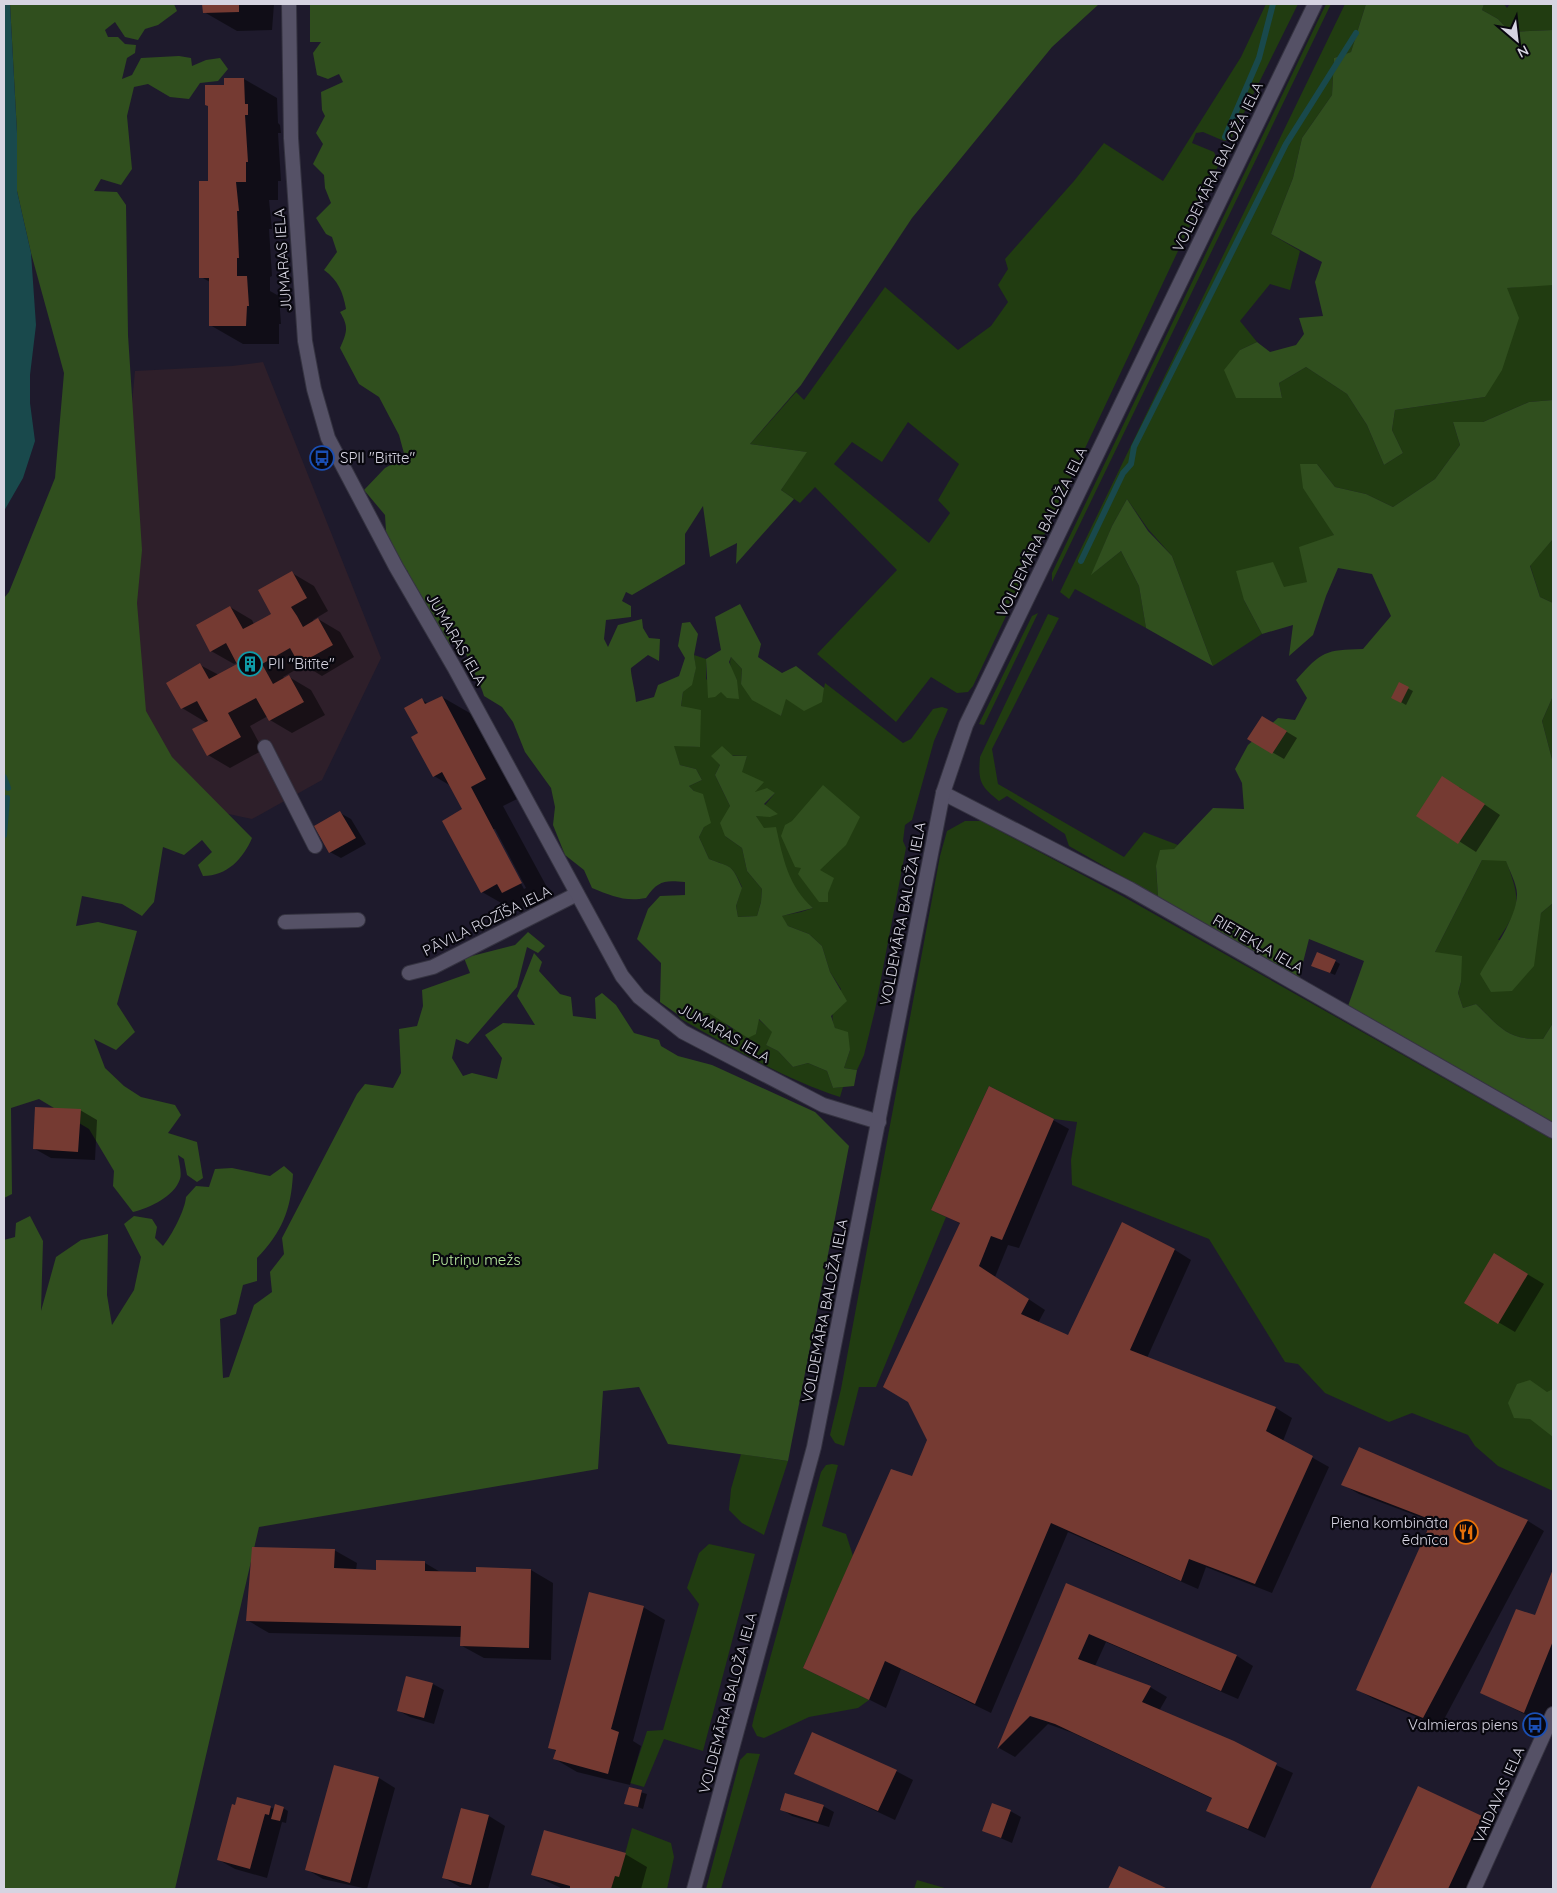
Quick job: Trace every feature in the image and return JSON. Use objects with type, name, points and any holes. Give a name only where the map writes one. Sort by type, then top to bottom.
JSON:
[{"type":"street","name":"JUMARAS IELA","points":[[289,4],[291,138],[305,341],[314,389],[328,438],[396,567],[454,667],[622,976],[639,997],[683,1032],[823,1105],[879,1122]]},
{"type":"street","name":"VOLDEMĀRA BALOŽA IELA","points":[[694,1889],[814,1447],[943,793],[966,725],[1314,4]]},
{"type":"street","points":[[264,747],[315,846]]},
{"type":"street","name":"RIETEKĻA IELA","points":[[943,793],[1130,889],[1553,1131]]},
{"type":"street","name":"PĀVILA ROZĪŠA IELA","points":[[409,973],[433,967],[577,894]]},
{"type":"street","points":[[285,922],[358,920]]},
{"type":"street","name":"VAIDAVAS IELA","points":[[1474,1889],[1553,1714]]},
{"type":"shaded area","points":[[4,4],[10,4],[17,133],[17,191],[31,253],[36,325],[30,375],[30,403],[35,441],[23,478],[4,511]]},
{"type":"shaded area","points":[[263,362],[381,658],[322,780],[252,819],[205,809],[102,725],[135,371],[232,366]]},
{"type":"green space","points":[[10,4],[174,4],[177,11],[158,25],[145,29],[138,40],[125,37],[115,22],[105,30],[108,37],[118,37],[125,44],[136,45],[135,53],[127,58],[122,79],[132,75],[141,58],[179,56],[191,58],[192,66],[206,60],[220,58],[228,69],[218,81],[200,83],[189,99],[170,97],[148,84],[134,87],[127,116],[132,169],[121,185],[101,179],[94,191],[117,192],[126,205],[128,335],[142,550],[137,603],[146,711],[172,757],[252,838],[244,853],[227,870],[203,876],[198,865],[212,852],[202,840],[184,855],[163,847],[154,902],[142,916],[122,904],[82,896],[76,926],[98,922],[137,931],[117,1004],[135,1032],[116,1050],[94,1039],[105,1068],[124,1086],[141,1097],[175,1105],[181,1115],[168,1133],[197,1142],[203,1178],[197,1182],[187,1175],[184,1159],[178,1155],[181,1177],[177,1185],[160,1201],[133,1212],[113,1186],[114,1171],[89,1129],[39,1099],[11,1108],[12,1194],[4,1198],[4,598],[9,592],[55,478],[64,373],[31,253],[17,191],[17,133]]},
{"type":"green space","points":[[310,4],[1099,4],[1052,47],[912,218],[801,385],[750,444],[807,452],[781,490],[794,499],[736,564],[737,543],[710,557],[703,506],[685,534],[685,564],[632,595],[626,592],[622,601],[631,606],[631,617],[606,620],[604,639],[608,647],[618,625],[642,619],[643,628],[649,638],[660,639],[659,661],[648,655],[631,668],[636,702],[654,697],[658,685],[679,676],[685,658],[678,646],[682,623],[690,622],[698,634],[694,655],[696,668],[692,685],[683,692],[681,706],[701,710],[700,747],[674,746],[680,765],[696,769],[702,780],[689,786],[694,791],[703,794],[711,823],[704,827],[699,837],[709,859],[730,867],[742,888],[736,906],[738,917],[757,916],[762,889],[747,871],[742,848],[725,836],[720,823],[730,806],[715,775],[720,765],[711,756],[722,746],[733,756],[747,756],[742,772],[764,782],[755,792],[767,788],[775,793],[764,804],[778,814],[770,817],[756,816],[764,828],[776,827],[784,860],[792,881],[813,908],[782,916],[788,926],[809,934],[822,946],[830,972],[847,1001],[831,1016],[835,1028],[848,1032],[850,1050],[844,1068],[857,1070],[854,1086],[833,1088],[827,1071],[808,1063],[793,1067],[778,1051],[766,1045],[772,1032],[759,1019],[756,1034],[748,1038],[709,1013],[677,1014],[660,1002],[661,963],[637,939],[648,909],[660,896],[685,895],[685,882],[662,882],[646,898],[638,899],[619,898],[592,888],[584,870],[565,855],[553,825],[555,807],[551,788],[525,752],[513,722],[502,707],[484,696],[458,631],[450,645],[438,633],[433,614],[408,589],[408,571],[392,564],[392,549],[386,531],[385,515],[364,490],[385,468],[405,457],[399,435],[379,397],[359,384],[340,348],[346,326],[340,312],[346,309],[345,303],[336,282],[324,270],[337,252],[332,237],[326,234],[316,218],[331,203],[325,188],[324,175],[313,164],[323,144],[316,133],[325,116],[322,110],[321,92],[343,82],[339,74],[328,79],[317,75],[313,53],[321,42],[310,42]]},
{"type":"green space","points":[[1266,4],[1298,4],[1231,139],[1224,141],[1203,132],[1196,133],[1192,143],[1214,152],[1219,164],[973,686],[968,692],[957,693],[931,677],[896,722],[817,654],[897,570],[815,487],[800,503],[781,490],[806,452],[750,444],[796,392],[804,400],[885,287],[958,350],[991,326],[1008,302],[998,285],[1008,269],[1005,259],[1074,181],[1104,143],[1163,181],[1241,57]],"holes":[[[908,422],[959,464],[938,500],[950,513],[929,543],[834,464],[852,442],[882,462]]]},
{"type":"green space","points":[[1326,4],[1331,4],[1052,582],[1052,573]]},
{"type":"green space","points":[[1345,4],[1366,4],[1351,52],[1334,58],[1332,95],[1302,138],[1293,178],[1271,234],[1300,251],[1290,290],[1270,284],[1240,321],[1257,342],[1240,350],[1282,398],[1279,383],[1306,367],[1347,394],[1367,425],[1384,465],[1403,453],[1392,430],[1395,410],[1485,397],[1507,288],[1552,284],[1553,400],[1529,402],[1483,422],[1453,422],[1460,445],[1435,479],[1393,507],[1366,494],[1335,487],[1317,464],[1322,513],[1334,535],[1308,582],[1244,600],[1262,634],[1213,666],[1172,556],[1148,529],[1127,499],[1112,526],[1092,574],[1121,551],[1139,586],[1146,628],[1075,589],[1069,599],[1060,592]]},
{"type":"green space","points":[[1366,4],[1484,4],[1482,10],[1498,19],[1510,32],[1553,30],[1553,285],[1507,288],[1519,318],[1502,370],[1485,397],[1395,410],[1392,430],[1403,453],[1384,465],[1367,425],[1347,394],[1306,367],[1279,383],[1282,398],[1236,398],[1224,370],[1240,350],[1257,342],[1270,352],[1296,345],[1304,334],[1299,318],[1323,316],[1315,282],[1322,262],[1271,234],[1293,178],[1302,138],[1332,95],[1334,58],[1351,52]]},
{"type":"green space","points":[[1484,4],[1504,4],[1507,8],[1510,4],[1553,4],[1553,30],[1510,32],[1498,19],[1482,10]]},
{"type":"green space","points":[[1553,400],[1553,539],[1530,566],[1540,597],[1553,603],[1553,696],[1542,721],[1553,763],[1553,903],[1541,913],[1534,966],[1512,991],[1491,992],[1480,974],[1513,914],[1517,890],[1506,861],[1482,860],[1435,952],[1462,956],[1461,982],[1458,993],[1463,1008],[1476,1004],[1505,1031],[1531,1039],[1543,1039],[1553,1023],[1553,1124],[1348,1006],[1364,961],[1309,939],[1299,978],[1158,897],[1156,866],[1160,850],[1174,849],[1213,808],[1244,809],[1242,783],[1235,769],[1248,745],[1278,718],[1295,720],[1307,698],[1296,680],[1305,670],[1325,654],[1340,650],[1363,649],[1391,616],[1372,574],[1338,568],[1313,635],[1289,656],[1293,625],[1262,634],[1244,600],[1236,571],[1273,562],[1284,587],[1307,582],[1299,547],[1334,535],[1303,488],[1300,464],[1317,464],[1335,487],[1366,494],[1393,507],[1435,479],[1460,445],[1453,422],[1483,422],[1529,402]]},
{"type":"green space","points":[[1127,499],[1148,531],[1172,556],[1213,666],[1146,628],[1139,586],[1121,551],[1091,575],[1112,526]]},
{"type":"green space","points":[[1553,539],[1553,603],[1540,597],[1530,565]]},
{"type":"green space","points":[[740,604],[761,644],[758,657],[782,673],[796,666],[824,688],[822,702],[804,711],[786,699],[781,716],[752,700],[741,684],[742,669],[731,657],[729,662],[737,680],[739,699],[727,698],[721,692],[715,697],[708,698],[706,659],[721,650],[715,617]]},
{"type":"green space","points":[[1038,613],[984,725],[979,724],[1032,616]]},
{"type":"green space","points":[[1048,614],[1059,618],[992,749],[998,784],[1124,857],[1144,832],[1178,845],[1156,868],[1158,897],[1069,846],[1065,834],[1007,796],[999,801],[984,787],[980,778],[980,757]]},
{"type":"green space","points":[[694,655],[706,659],[706,679],[721,691],[737,680],[731,666],[731,657],[742,669],[741,684],[781,716],[785,698],[824,688],[825,683],[903,743],[911,739],[933,709],[942,707],[948,709],[934,741],[912,820],[905,825],[903,841],[906,848],[875,1010],[864,1055],[857,1070],[844,1068],[850,1050],[838,1033],[833,1021],[834,1009],[841,989],[830,972],[822,946],[809,934],[788,926],[781,916],[813,908],[799,896],[756,816],[775,793],[754,793],[745,775],[741,772],[747,756],[712,755],[720,765],[715,775],[730,806],[725,836],[742,848],[747,871],[762,889],[757,916],[738,917],[736,906],[742,887],[730,867],[709,859],[699,837],[704,827],[694,791],[689,786],[702,780],[696,769],[680,765],[673,745],[699,747],[688,708],[681,706],[683,692],[693,680]]},
{"type":"green space","points":[[1553,696],[1553,763],[1542,721]]},
{"type":"green space","points":[[823,785],[860,817],[846,845],[820,870],[834,878],[828,893],[828,902],[819,902],[798,874],[801,868],[795,867],[781,836],[785,825],[792,821]]},
{"type":"green space","points":[[965,821],[981,821],[1124,897],[1553,1140],[1553,1491],[1498,1466],[1475,1446],[1468,1435],[1412,1413],[1389,1422],[1325,1393],[1298,1364],[1285,1362],[1209,1239],[1072,1185],[1071,1160],[1077,1122],[1054,1119],[989,1086],[931,1210],[946,1217],[876,1387],[859,1387],[844,1446],[835,1443],[830,1435],[841,1389],[940,856],[947,831]]},
{"type":"green space","points":[[1482,860],[1506,860],[1516,894],[1515,910],[1498,940],[1536,937],[1541,913],[1553,903],[1553,1023],[1543,1039],[1521,1037],[1505,1031],[1476,1004],[1463,1008],[1458,993],[1461,982],[1435,952]]},
{"type":"green space","name":"Putriņu mežs","points":[[528,932],[545,946],[538,953],[527,947],[517,987],[468,1044],[456,1039],[452,1058],[463,1076],[472,1073],[497,1079],[502,1058],[485,1035],[503,1023],[535,1025],[517,996],[534,953],[542,962],[539,971],[560,994],[571,997],[573,1016],[596,1019],[595,998],[602,993],[616,1005],[634,1033],[659,1040],[661,1046],[678,1056],[712,1065],[815,1112],[849,1146],[788,1461],[668,1444],[639,1387],[603,1391],[598,1469],[259,1527],[175,1889],[4,1889],[4,1240],[15,1237],[16,1223],[30,1216],[43,1241],[41,1311],[56,1257],[81,1240],[108,1234],[107,1295],[112,1325],[134,1290],[141,1257],[124,1224],[134,1216],[152,1219],[157,1227],[155,1238],[163,1246],[178,1222],[186,1197],[196,1186],[209,1187],[215,1169],[232,1168],[270,1176],[284,1166],[293,1174],[290,1199],[284,1220],[273,1239],[257,1258],[257,1281],[243,1285],[236,1314],[220,1319],[223,1378],[229,1377],[254,1305],[272,1292],[270,1272],[284,1254],[282,1238],[357,1094],[365,1084],[393,1088],[401,1073],[399,1029],[417,1026],[423,1006],[422,990],[470,973],[464,958],[515,945]]},
{"type":"green space","points":[[709,1013],[721,1019],[729,1028],[756,1034],[758,1019],[773,1032],[766,1045],[778,1051],[793,1067],[808,1063],[827,1071],[833,1088],[843,1087],[840,1097],[819,1090],[759,1062],[681,1019],[677,1014]]},
{"type":"green space","points":[[1530,1380],[1547,1392],[1553,1389],[1553,1437],[1530,1419],[1514,1418],[1508,1403],[1517,1384]]},
{"type":"green space","points":[[741,1454],[788,1461],[764,1535],[742,1523],[729,1510],[731,1489]]},
{"type":"green space","points":[[826,1465],[838,1465],[822,1526],[846,1534],[853,1556],[803,1668],[869,1700],[858,1708],[809,1717],[764,1738],[757,1736],[752,1726],[754,1717],[821,1472]]},
{"type":"green space","points":[[709,1544],[755,1554],[703,1751],[664,1739],[644,1787],[630,1783],[647,1731],[663,1730],[699,1604],[687,1588],[699,1553]]},
{"type":"green space","points":[[747,1753],[760,1754],[721,1889],[706,1889],[740,1760]]},
{"type":"green space","points":[[632,1828],[671,1843],[674,1857],[667,1889],[611,1889],[615,1876],[619,1876]]},
{"type":"green space","points":[[917,1880],[948,1889],[914,1889]]},
{"type":"building","points":[[202,4],[239,4],[239,12],[203,13]]},
{"type":"building","points":[[224,78],[244,78],[245,104],[248,104],[248,115],[245,115],[248,162],[246,162],[246,182],[236,182],[239,211],[237,211],[239,258],[237,258],[237,276],[247,276],[249,306],[247,306],[246,326],[209,326],[209,278],[199,278],[199,181],[208,181],[208,106],[205,105],[205,85],[224,85]]},
{"type":"building","name":"PII \"Bitīte\"","points":[[292,571],[307,598],[291,607],[303,627],[318,618],[333,645],[299,664],[290,648],[262,664],[273,684],[289,675],[304,702],[269,721],[256,698],[228,713],[241,737],[207,756],[192,729],[208,721],[197,701],[181,709],[166,683],[200,663],[209,679],[237,664],[226,643],[210,652],[196,625],[230,606],[243,629],[271,614],[258,590]]},
{"type":"building","points":[[1399,682],[1409,687],[1401,703],[1391,698]]},
{"type":"building","points":[[442,696],[486,779],[471,787],[522,883],[502,893],[497,884],[481,893],[442,821],[462,809],[442,772],[433,777],[411,737],[418,733],[404,708],[422,698],[425,704]]},
{"type":"building","points":[[1262,716],[1287,731],[1272,754],[1247,739]]},
{"type":"building","points":[[1442,776],[1485,804],[1458,844],[1416,816]]},
{"type":"building","points":[[340,811],[356,838],[329,853],[314,826]]},
{"type":"building","points":[[1317,952],[1336,960],[1330,973],[1311,966]]},
{"type":"building","points":[[989,1086],[1054,1119],[1002,1240],[991,1236],[979,1266],[1029,1299],[1021,1314],[1068,1335],[1122,1222],[1175,1249],[1130,1350],[1276,1407],[1266,1431],[1313,1456],[1255,1584],[1189,1559],[1181,1581],[1051,1523],[975,1704],[885,1661],[869,1700],[803,1668],[891,1469],[912,1476],[927,1440],[908,1402],[883,1387],[960,1223],[931,1210]]},
{"type":"building","points":[[35,1107],[81,1109],[78,1152],[33,1149]]},
{"type":"building","points":[[1494,1253],[1528,1274],[1498,1324],[1464,1303]]},
{"type":"building","points":[[1359,1447],[1528,1520],[1423,1718],[1356,1690],[1432,1520],[1341,1485]]},
{"type":"building","points":[[252,1547],[335,1549],[334,1568],[376,1570],[376,1560],[425,1561],[425,1571],[476,1572],[476,1567],[531,1569],[529,1648],[460,1646],[461,1626],[246,1621]]},
{"type":"building","points":[[1553,1569],[1553,1641],[1524,1713],[1480,1693],[1516,1609],[1535,1615]]},
{"type":"building","points":[[1066,1583],[1237,1655],[1221,1691],[1089,1634],[1078,1659],[1151,1686],[1142,1702],[1234,1741],[1277,1763],[1248,1829],[1206,1811],[1212,1798],[1055,1724],[1030,1716],[997,1749]]},
{"type":"building","points":[[589,1592],[644,1606],[611,1729],[619,1732],[608,1774],[553,1759],[556,1750],[548,1748]]},
{"type":"building","points":[[406,1676],[433,1683],[424,1718],[397,1711]]},
{"type":"building","points":[[812,1732],[897,1770],[878,1811],[794,1774]]},
{"type":"building","points":[[334,1765],[379,1777],[350,1883],[305,1870]]},
{"type":"building","points":[[1418,1786],[1482,1816],[1448,1889],[1370,1889]]},
{"type":"building","points":[[629,1787],[642,1790],[638,1807],[624,1804]]},
{"type":"building","points":[[785,1793],[824,1805],[818,1822],[780,1810]]},
{"type":"building","points":[[237,1797],[271,1806],[269,1815],[265,1814],[250,1869],[217,1860],[232,1804],[235,1805]]},
{"type":"building","points":[[992,1803],[1011,1810],[1001,1838],[982,1831]]},
{"type":"building","points":[[275,1804],[284,1807],[280,1821],[271,1819]]},
{"type":"building","points":[[461,1808],[489,1815],[471,1885],[442,1878]]},
{"type":"building","points":[[544,1830],[626,1853],[619,1877],[615,1876],[611,1889],[570,1889],[570,1886],[531,1875]]},
{"type":"building","points":[[1119,1866],[1168,1889],[1108,1889]]},
{"type":"waterway","points":[[1225,137],[1259,58],[1273,4]]},
{"type":"waterway","points":[[1081,561],[1123,473],[1131,464],[1134,447],[1286,144],[1356,33]]},
{"type":"waterway","points":[[4,777],[8,788]]},
{"type":"waterway","points":[[4,835],[7,798]]},
{"type":"place","name":"SPII \"Bitīte\"","points":[[322,458]]},
{"type":"place","name":"PII \"Bitīte\"","points":[[250,664]]},
{"type":"place","name":"Piena kombināta ēdnīca","points":[[1466,1532]]},
{"type":"place","name":"Valmieras piens","points":[[1535,1725]]}]
